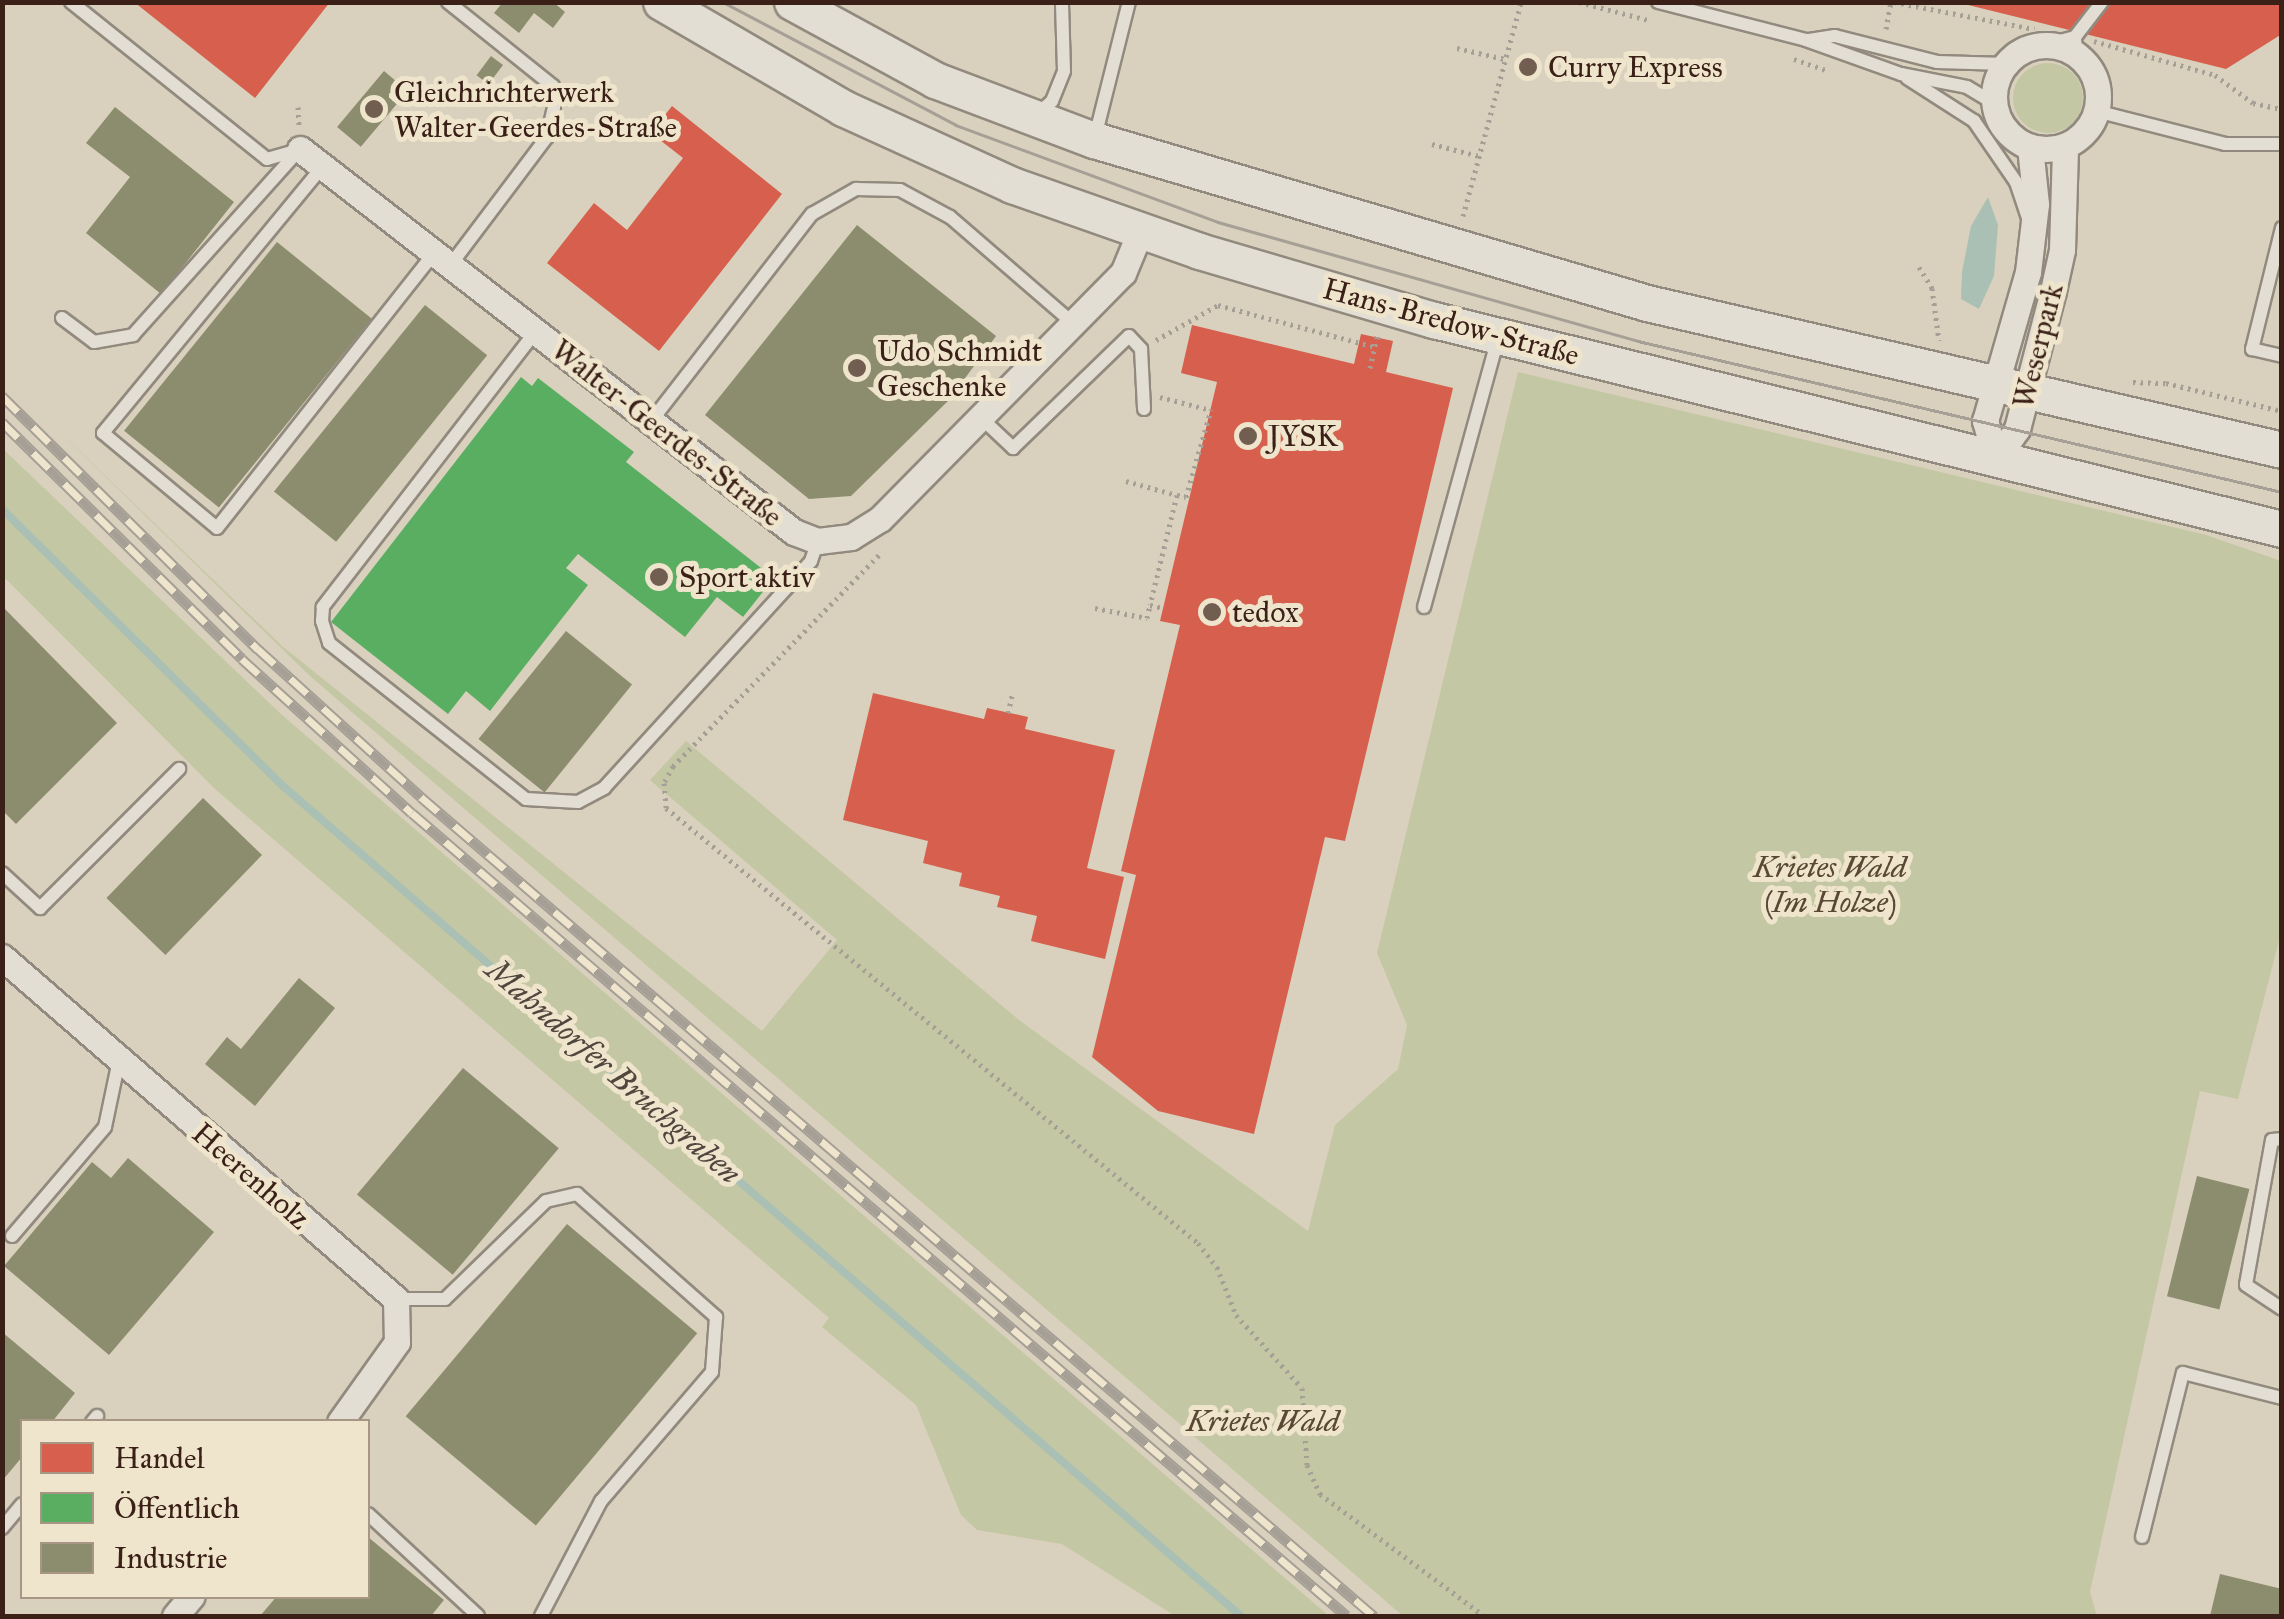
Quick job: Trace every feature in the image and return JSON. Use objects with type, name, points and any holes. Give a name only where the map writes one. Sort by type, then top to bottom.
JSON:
[{"type":"main road","name":"Hans-Bredow-Straße","points":[[661,2],[843,108],[1012,185],[1140,232],[1498,336],[2282,529]]},
{"type":"main road","points":[[792,2],[935,80],[1031,120],[1094,140],[1647,303],[2282,450]]},
{"type":"street","points":[[2045,46],[2076,46],[2095,80],[2096,111],[2090,126],[2065,146],[2030,147],[2012,137],[1995,104],[2006,64],[2045,46]]},
{"type":"street","name":"Weserpark","points":[[2011,388],[2062,250],[2065,146]]},
{"type":"street","name":"Weserpark","points":[[1996,459],[2017,429],[2011,388],[2034,236],[2030,147]]},
{"type":"street","name":"Walter-Geerdes-Straße","points":[[300,149],[794,532],[818,541],[851,537],[880,519],[1123,273],[1140,232]]},
{"type":"street","name":"Heerenholz","points":[[2,957],[396,1299]]},
{"type":"street","points":[[342,1419],[398,1342],[396,1299]]},
{"type":"lane","points":[[71,2],[266,160],[300,149]]},
{"type":"lane","points":[[323,166],[103,434],[217,528],[547,136],[554,107],[553,86],[448,2]]},
{"type":"lane","points":[[1031,120],[1052,101],[1064,72],[1062,2]]},
{"type":"lane","points":[[1658,2],[1806,40],[1901,74],[1967,87],[1995,104]]},
{"type":"lane","points":[[2076,46],[2102,2]]},
{"type":"lane","points":[[1094,140],[1127,9]]},
{"type":"lane","points":[[1806,40],[1834,36],[1937,62],[2006,64]]},
{"type":"lane","points":[[1901,74],[1974,121],[2016,182],[2034,236]]},
{"type":"lane","points":[[2096,111],[2224,144],[2282,144]]},
{"type":"lane","points":[[62,318],[94,342],[133,335],[300,149]]},
{"type":"lane","points":[[652,420],[812,214],[856,189],[900,190],[950,217],[1074,322]]},
{"type":"lane","points":[[2282,228],[2252,349],[2282,356]]},
{"type":"lane","points":[[537,330],[323,607],[322,621],[329,643],[526,799],[578,802],[604,788],[812,561],[818,541]]},
{"type":"lane","points":[[980,416],[1012,448],[1128,336],[1140,349],[1148,394],[1144,409]]},
{"type":"lane","points":[[1424,608],[1498,336]]},
{"type":"lane","points":[[2,873],[40,908],[180,770]]},
{"type":"lane","points":[[12,1236],[105,1127],[119,1060]]},
{"type":"lane","points":[[2282,1139],[2272,1140],[2246,1285],[2282,1309]]},
{"type":"lane","points":[[396,1299],[445,1299],[546,1201],[577,1194],[716,1317],[712,1372],[601,1502],[541,1616]]},
{"type":"lane","points":[[2142,1537],[2184,1373],[2282,1398]]},
{"type":"lane","points":[[2,1528],[20,1506]]},
{"type":"lane","points":[[370,1516],[478,1616]]},
{"type":"path","points":[[1454,247],[1521,2]]},
{"type":"path","points":[[1894,2],[2214,75],[2253,102],[2282,109]]},
{"type":"path","points":[[1457,48],[1505,59]]},
{"type":"path","points":[[1432,144],[1479,156]]},
{"type":"path","points":[[1919,267],[1932,288],[1943,374]]},
{"type":"path","points":[[1140,349],[1218,304],[1375,347]]},
{"type":"path","points":[[1370,368],[1380,326]]},
{"type":"path","points":[[1126,481],[1186,497],[1209,409],[1148,394]]},
{"type":"path","points":[[1094,608],[1147,618],[1177,495]]},
{"type":"path","points":[[879,555],[674,766],[664,783],[666,808],[1198,1244],[1223,1278],[1236,1315],[1302,1388],[1307,1466],[1320,1494],[1484,1616]]},
{"type":"path","points":[[1150,604],[1163,608]]},
{"type":"path","points":[[1008,713],[1013,692]]},
{"type":"green space","points":[[2048,63],[2073,73],[2083,98],[2073,123],[2048,133],[2023,123],[2013,98],[2023,73]]},
{"type":"green space","name":"Krietes Wald","points":[[1518,372],[2206,535],[2281,561],[2281,933],[2238,1099],[2200,1091],[2090,1592],[2097,1616],[1403,1616],[310,676],[38,411],[282,646],[762,1031],[837,940],[650,780],[686,741],[1019,1020],[1308,1231],[1335,1125],[1398,1069],[1407,1025],[1377,953]]},
{"type":"green space","points":[[2,448],[281,714],[1329,1616],[1175,1616],[1062,1544],[977,1530],[961,1515],[916,1405],[822,1327],[829,1318],[215,789],[3,576]]},
{"type":"shaded area","points":[[1988,197],[1998,225],[1994,276],[1979,309],[1961,299],[1962,272],[1971,226]]},
{"type":"building: Handel","points":[[134,2],[330,2],[255,98]]},
{"type":"building: Handel","points":[[2282,2],[2282,34],[2226,69],[1964,4]]},
{"type":"building: Handel","points":[[672,106],[782,194],[659,351],[547,263],[594,203],[627,230],[683,158],[651,133]]},
{"type":"building: Handel","points":[[1192,325],[1354,364],[1361,334],[1393,341],[1386,372],[1453,388],[1345,841],[1325,837],[1254,1134],[1158,1111],[1092,1057],[1136,875],[1121,871],[1180,625],[1160,621],[1217,382],[1181,373]]},
{"type":"building: Handel","points":[[873,693],[984,719],[987,708],[1028,717],[1025,729],[1115,750],[1087,868],[1124,877],[1105,959],[1031,941],[1037,916],[997,907],[1000,896],[959,886],[962,873],[923,863],[928,841],[843,820]]},
{"type":"building: Öffentlich","points":[[521,377],[532,386],[538,378],[634,452],[626,462],[774,578],[743,617],[717,597],[685,637],[578,554],[566,568],[588,585],[490,711],[466,691],[448,714],[331,622]]},
{"type":"building: Industrie","points":[[503,2],[553,2],[565,12],[553,28],[534,13],[519,33],[494,13]]},
{"type":"building: Industrie","points":[[491,56],[503,65],[489,84],[477,75]]},
{"type":"building: Industrie","name":"Gleichrichterwerk Walter-Geerdes-Straße","points":[[384,71],[408,91],[361,147],[337,127]]},
{"type":"building: Industrie","points":[[115,107],[234,202],[161,294],[86,233],[130,177],[86,143]]},
{"type":"building: Industrie","name":"Udo Schmidt Geschenke","points":[[857,225],[996,336],[949,400],[851,496],[809,499],[705,415]]},
{"type":"building: Industrie","points":[[277,242],[372,319],[219,508],[124,431]]},
{"type":"building: Industrie","points":[[425,305],[487,355],[336,542],[274,492]]},
{"type":"building: Industrie","points":[[2,606],[117,723],[16,824],[2,810]]},
{"type":"building: Industrie","points":[[566,631],[632,684],[545,793],[479,739]]},
{"type":"building: Industrie","points":[[203,798],[262,855],[165,955],[106,898]]},
{"type":"building: Industrie","points":[[299,978],[335,1008],[255,1106],[205,1064],[227,1037],[241,1049]]},
{"type":"building: Industrie","points":[[463,1068],[559,1148],[453,1275],[357,1194]]},
{"type":"building: Industrie","points":[[128,1158],[214,1232],[109,1355],[4,1266],[92,1162],[111,1178]]},
{"type":"building: Industrie","points":[[2197,1176],[2249,1189],[2219,1309],[2167,1296]]},
{"type":"building: Industrie","points":[[567,1224],[697,1333],[536,1526],[406,1416]]},
{"type":"building: Industrie","points":[[2,1332],[75,1393],[54,1419],[20,1419],[20,1459],[2,1481]]},
{"type":"building: Industrie","points":[[370,1539],[444,1600],[431,1616],[260,1616],[274,1599],[370,1599]]},
{"type":"building: Industrie","points":[[2220,1574],[2282,1589],[2282,1616],[2210,1616]]},
{"type":"waterway","name":"Mahndorfer Bruchgraben","points":[[2,509],[283,786],[1241,1616]]},
{"type":"tram line","points":[[723,2],[956,125],[1218,222],[1638,341],[2282,492]]},
{"type":"railway","points":[[2,396],[258,649],[421,797],[1374,1616]]},
{"type":"railway","points":[[2,422],[242,659],[412,813],[1347,1616]]},
{"type":"place","name":"Curry Express","points":[[1528,67]]},
{"type":"place","name":"Gleichrichterwerk Walter-Geerdes-Straße","points":[[374,109]]},
{"type":"place","name":"Udo Schmidt Geschenke","points":[[857,368]]},
{"type":"place","name":"JYSK","points":[[1248,436]]},
{"type":"place","name":"Sport aktiv","points":[[659,577]]},
{"type":"place","name":"tedox","points":[[1212,612]]},
{"type":"park label","name":"Krietes Wald (Im Holze)","points":[[1830,884]]}]
